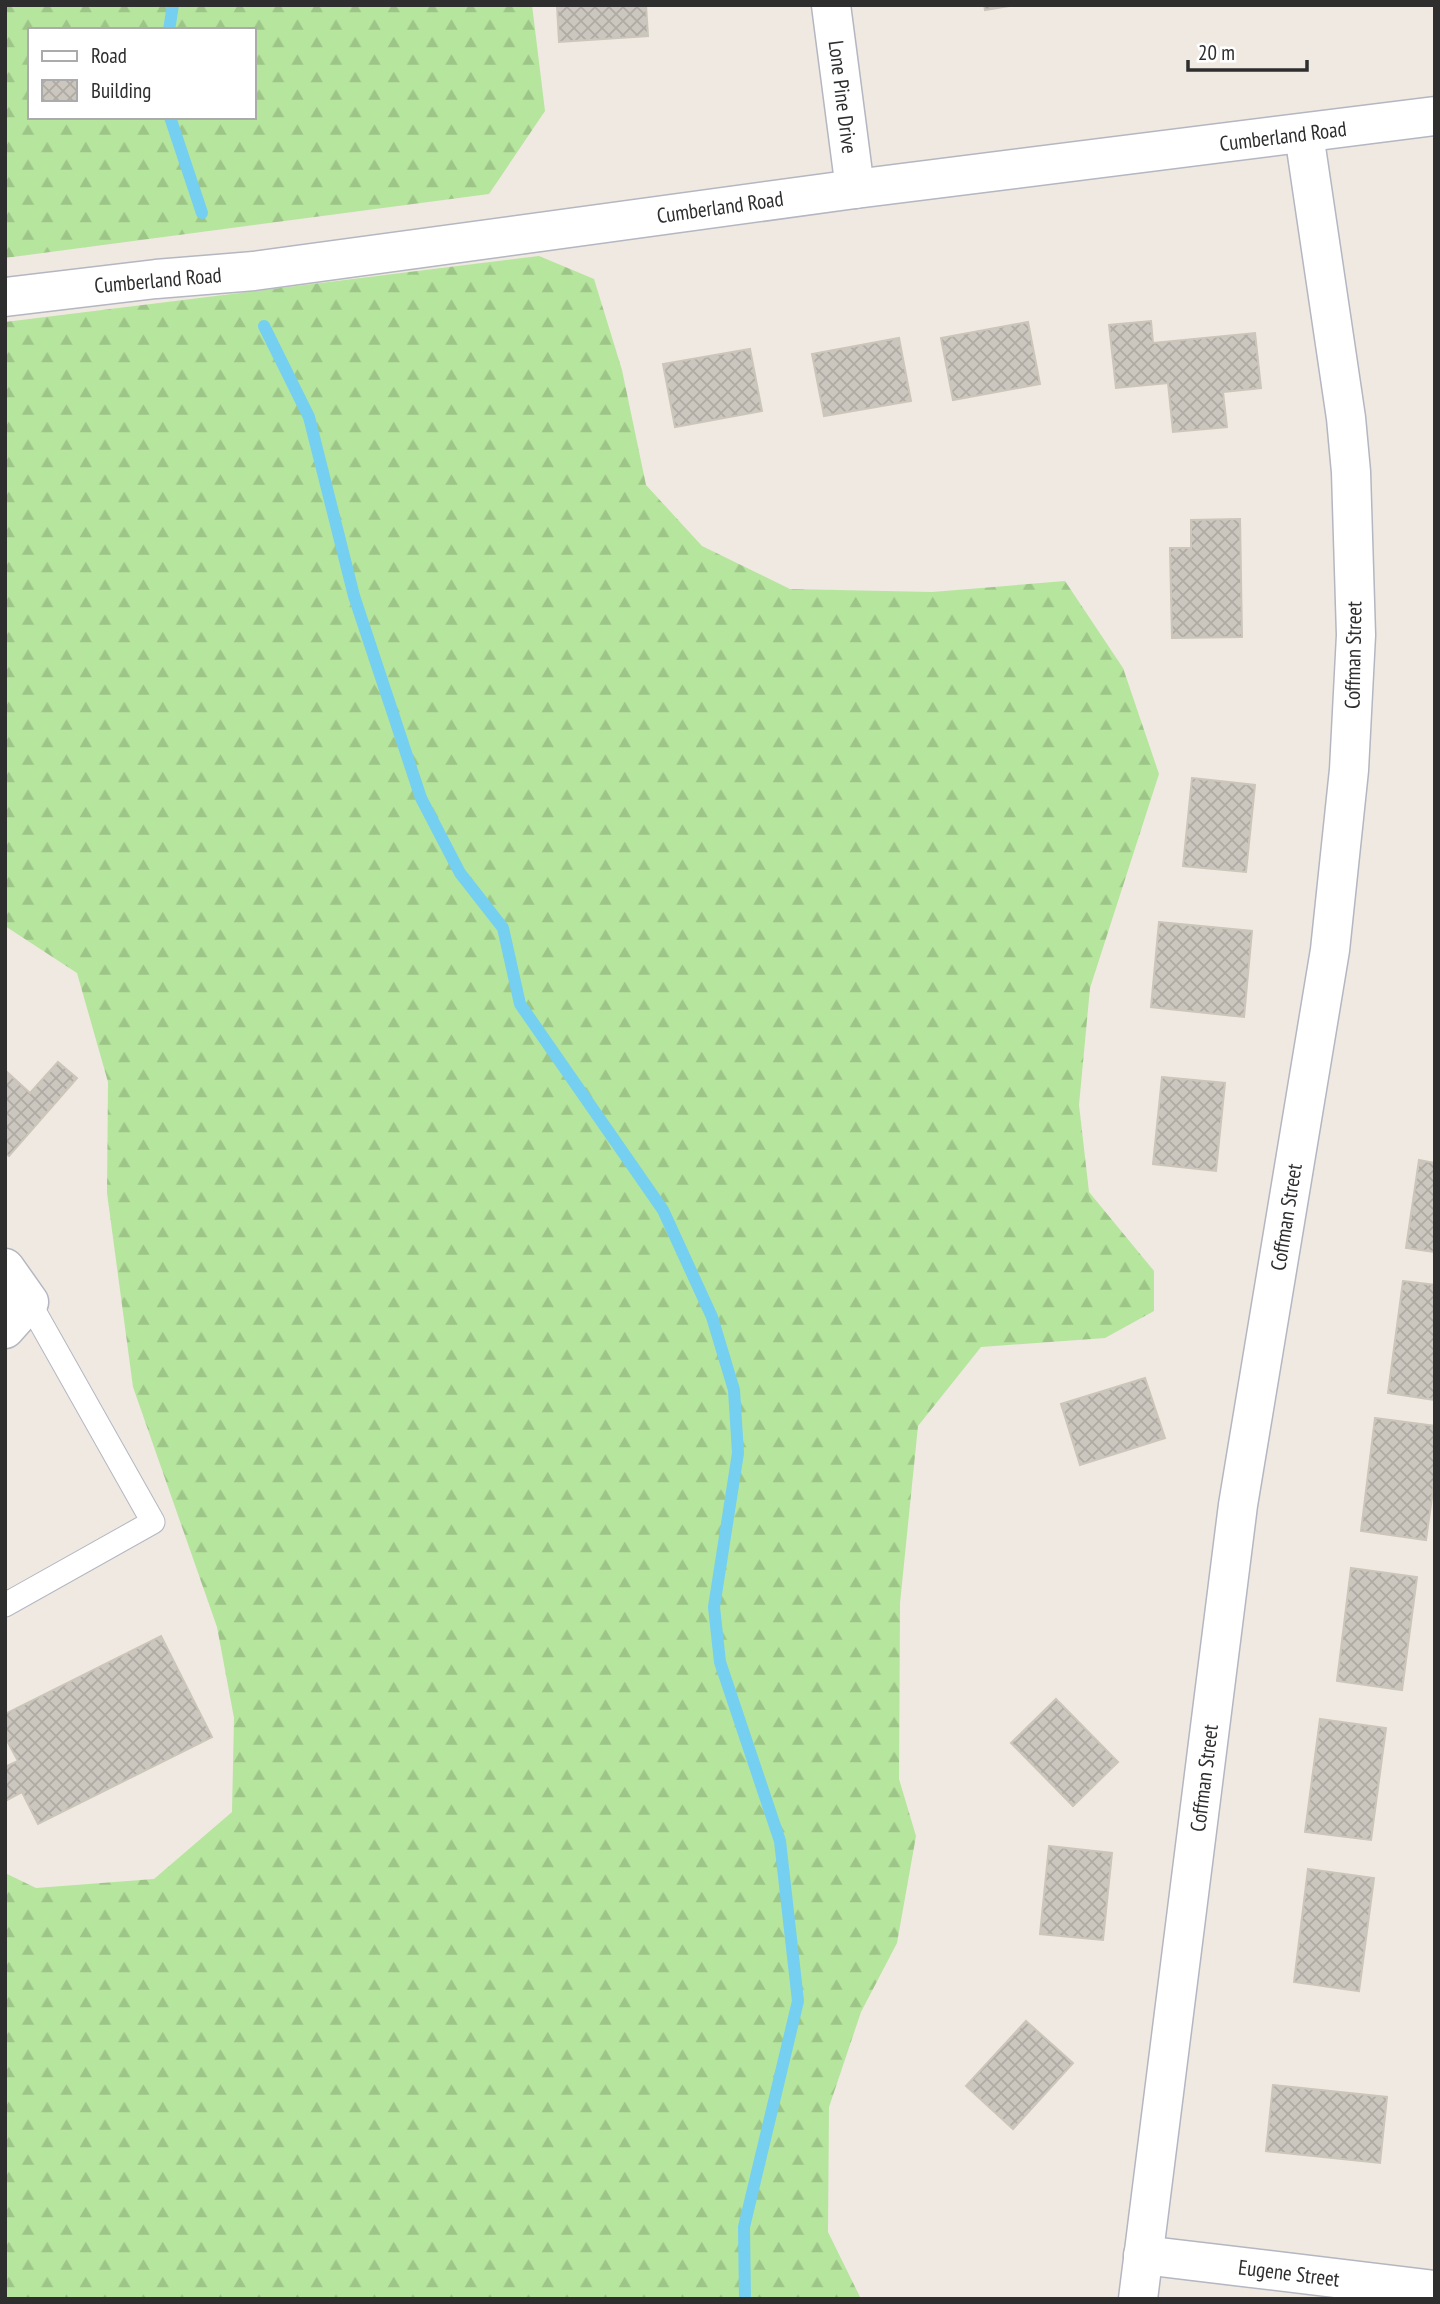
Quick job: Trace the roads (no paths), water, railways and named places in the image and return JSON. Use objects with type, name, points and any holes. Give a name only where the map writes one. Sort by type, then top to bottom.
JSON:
[{"type":"street","name":"Lone Pine Drive","points":[[831,5],[855,189]]},
{"type":"street","name":"Cumberland Road","points":[[5,297],[156,279],[254,271],[855,189],[1435,116]]},
{"type":"street","name":"Coffman Street","points":[[1138,2299],[1238,1505],[1330,950],[1349,771],[1356,635],[1351,472],[1346,418],[1304,134]]},
{"type":"street","points":[[5,1268],[17,1315]]},
{"type":"street","name":"Eugene Street","points":[[1143,2255],[1435,2290]]},
{"type":"lane","points":[[5,1605],[153,1522],[17,1315]]},
{"type":"waterway","points":[[169,28],[173,5]]},
{"type":"waterway","points":[[171,119],[202,213]]},
{"type":"waterway","points":[[264,326],[309,417],[354,596],[421,798],[460,873],[503,928],[520,1004],[663,1210],[712,1317],[734,1390],[738,1453],[714,1607],[720,1662],[780,1841],[798,2001],[744,2227],[745,2299]]}]
